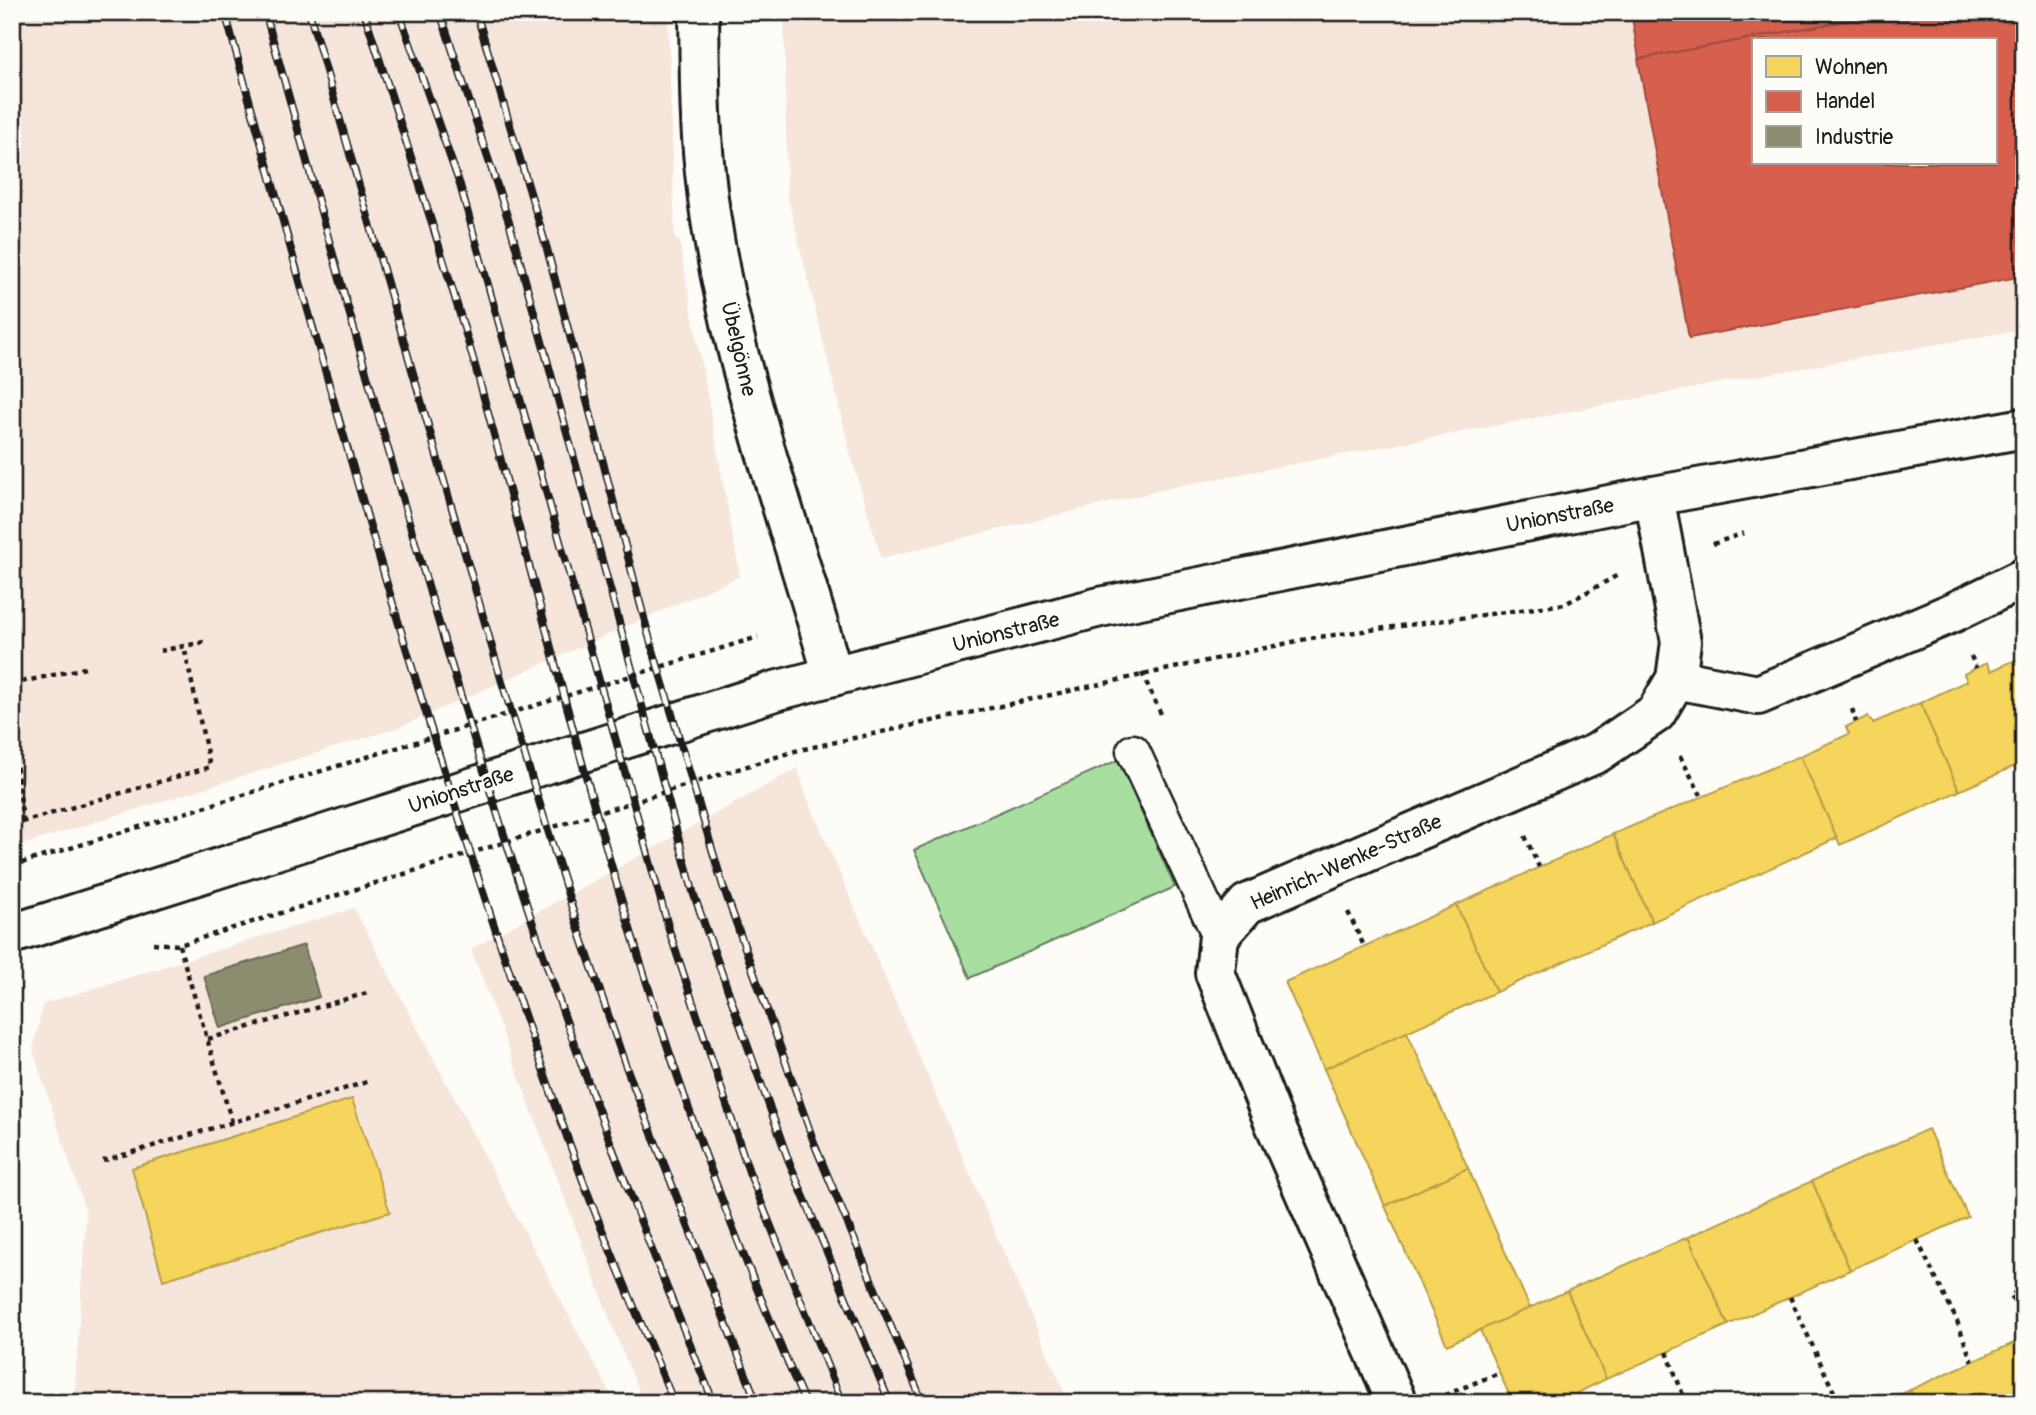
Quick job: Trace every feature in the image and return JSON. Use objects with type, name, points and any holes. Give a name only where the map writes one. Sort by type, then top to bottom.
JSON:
[{"type":"street","name":"Übelgönne","points":[[699,12],[705,172],[730,318],[758,425],[833,676]]},
{"type":"street","name":"Unionstraße","points":[[12,934],[684,720],[833,676],[1100,607],[1654,496],[2024,428]]},
{"type":"street","name":"Heinrich-Wenke-Straße","points":[[1219,936],[1247,904],[1597,753],[1656,713],[1676,679],[1681,642],[1654,496]]},
{"type":"street","points":[[1676,679],[1759,695],[1954,612],[2024,578]]},
{"type":"street","points":[[1219,936],[1215,973],[1274,1122],[1397,1403]]},
{"type":"lane","points":[[1133,751],[1219,936]]},
{"type":"path","points":[[232,1123],[179,945],[795,751],[1311,638],[1565,604],[1623,573]]},
{"type":"path","points":[[12,866],[758,637]]},
{"type":"path","points":[[160,651],[204,642]]},
{"type":"path","points":[[12,825],[210,767],[184,646]]},
{"type":"path","points":[[12,684],[85,668]]},
{"type":"path","points":[[1142,673],[1157,705]]},
{"type":"path","points":[[12,727],[23,822]]},
{"type":"path","points":[[208,1039],[367,993]]},
{"type":"path","points":[[103,1161],[367,1082]]},
{"type":"path","points":[[1917,1240],[1957,1321],[1972,1362]]},
{"type":"path","points":[[2024,1284],[2010,1297],[2024,1305]]},
{"type":"path","points":[[1790,1297],[1839,1403]]},
{"type":"path","points":[[1667,1352],[1686,1403]]},
{"type":"path","points":[[1439,1398],[1499,1373]]},
{"type":"shaded area","points":[[12,12],[668,12],[675,240],[679,240],[740,576],[400,727],[12,848]]},
{"type":"shaded area","points":[[784,12],[2024,12],[2024,329],[1757,376],[1178,486],[881,558],[850,452],[787,194]]},
{"type":"shaded area","points":[[798,768],[806,795],[1069,1403],[644,1403],[471,949]]},
{"type":"shaded area","points":[[354,908],[615,1403],[74,1403],[86,1213],[33,1050],[43,1004]]},
{"type":"green space","points":[[1118,760],[1175,887],[970,978],[914,850]]},
{"type":"building: Wohnen","points":[[2024,656],[2024,762],[1959,791],[1920,703],[1967,681],[1964,674],[1987,663],[1991,671]]},
{"type":"building: Wohnen","points":[[1920,703],[1959,791],[1840,845],[1800,756],[1849,734],[1846,727],[1868,716],[1873,723]]},
{"type":"building: Wohnen","points":[[1800,756],[1837,838],[1652,922],[1613,834]]},
{"type":"building: Wohnen","points":[[1613,834],[1652,922],[1496,992],[1456,905]]},
{"type":"building: Wohnen","points":[[1456,905],[1496,992],[1324,1069],[1285,982]]},
{"type":"building: Wohnen","points":[[1407,1032],[1468,1168],[1385,1206],[1324,1069]]},
{"type":"building: Wohnen","points":[[352,1099],[390,1212],[163,1280],[132,1168]]},
{"type":"building: Wohnen","points":[[1928,1129],[1968,1217],[1850,1270],[1812,1181]]},
{"type":"building: Wohnen","points":[[1468,1168],[1530,1308],[1447,1345],[1385,1206]]},
{"type":"building: Wohnen","points":[[1812,1181],[1850,1270],[1728,1325],[1688,1237]]},
{"type":"building: Wohnen","points":[[1688,1237],[1728,1325],[1606,1379],[1567,1291]]},
{"type":"building: Wohnen","points":[[1567,1291],[1606,1379],[1577,1393],[1582,1403],[1513,1403],[1480,1330]]},
{"type":"building: Wohnen","points":[[2020,1340],[2024,1348],[2024,1403],[1916,1403],[1910,1390]]},
{"type":"building: Wohnen","points":[[1910,1390],[1916,1403],[1882,1403]]},
{"type":"building: Handel","points":[[1631,12],[1894,12],[1752,38],[1639,59]]},
{"type":"building: Handel","points":[[1894,12],[2024,12],[2024,276],[1689,338],[1638,59],[1752,38],[1752,164],[1997,164],[1997,38],[1752,38]]},
{"type":"building: Industrie","points":[[304,945],[319,997],[220,1028],[204,976]]},
{"type":"railway","points":[[225,12],[349,453],[482,890],[582,1178],[674,1403]]},
{"type":"railway","points":[[265,12],[425,578],[530,915],[617,1160],[714,1403]]},
{"type":"railway","points":[[309,12],[502,682],[578,927],[625,1064],[757,1403]]},
{"type":"railway","points":[[364,12],[474,362],[572,727],[652,999],[725,1208],[805,1403]]},
{"type":"railway","points":[[399,12],[460,185],[670,933],[749,1172],[842,1403]]},
{"type":"railway","points":[[440,12],[510,225],[694,895],[788,1159],[890,1403]]},
{"type":"railway","points":[[476,12],[547,249],[648,633],[723,886],[816,1148],[923,1403]]}]
